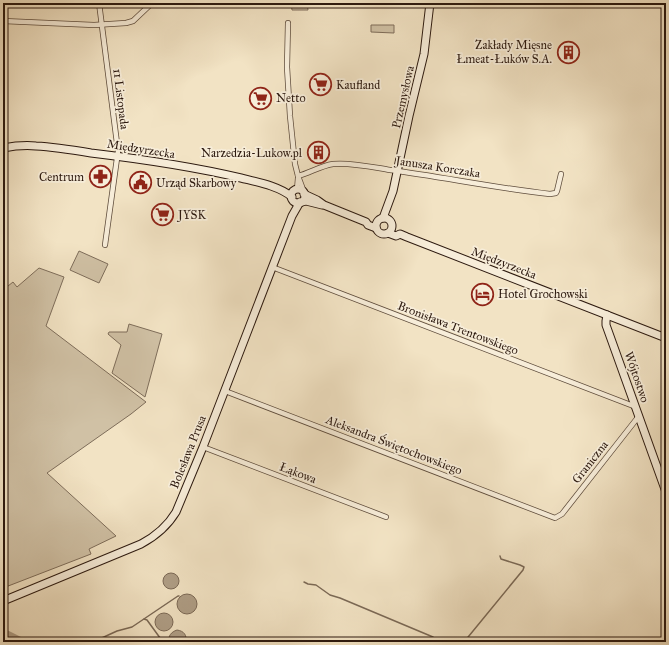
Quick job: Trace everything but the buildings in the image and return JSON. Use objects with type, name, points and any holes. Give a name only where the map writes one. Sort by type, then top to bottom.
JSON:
[{"type":"street","name":"11 Listopada","points":[[99,3],[117,147],[105,245]]},
{"type":"street","points":[[3,21],[94,25],[126,23],[132,21],[152,3]]},
{"type":"street","name":"Przemysłowa","points":[[384,225],[424,54],[430,3]]},
{"type":"street","points":[[288,23],[287,76],[299,196]]},
{"type":"street","name":"Międzyrzecka","points":[[3,148],[37,146],[117,156],[219,173],[251,180],[299,196],[306,202],[324,205],[366,222],[368,225],[384,225],[398,231],[400,234],[666,338]]},
{"type":"street","name":"Janusza Korczaka","points":[[298,176],[326,166],[348,164],[513,190],[550,194],[556,193],[561,174]]},
{"type":"street","name":"Bolesława Prusa","points":[[3,601],[151,539],[164,529],[170,521],[176,512],[203,447],[299,196]]},
{"type":"street","name":"Bronisława Trentowskiego","points":[[272,267],[636,407]]},
{"type":"street","name":"Wójtostwo","points":[[607,315],[606,325],[666,492]]},
{"type":"street","name":"Aleksandra Świętochowskiego","points":[[225,391],[555,518]]},
{"type":"street","name":"Graniczna","points":[[555,518],[562,514],[639,416]]},
{"type":"street","name":"Łąkowa","points":[[203,447],[386,517]]},
{"type":"shaded area","points":[[291,3],[307,3],[308,10],[292,10]]},
{"type":"shaded area","points":[[371,25],[394,25],[394,33],[371,32]]},
{"type":"shaded area","points":[[79,251],[108,264],[99,283],[70,270]]},
{"type":"shaded area","points":[[39,268],[64,277],[46,326],[146,402],[47,473],[116,536],[89,549],[91,554],[3,588],[3,290],[13,282],[17,287]]},
{"type":"shaded area","points":[[129,324],[162,334],[145,397],[112,373],[121,345],[108,334],[109,332],[127,332]]},
{"type":"shaded area","points":[[168,573],[174,573],[179,578],[177,587],[174,589],[168,589],[163,584],[163,578]]},
{"type":"shaded area","points":[[187,594],[194,597],[197,604],[194,611],[187,614],[180,611],[177,604],[180,597]]},
{"type":"shaded area","points":[[164,613],[170,616],[173,622],[170,628],[164,631],[158,628],[155,622],[158,616]]},
{"type":"shaded area","points":[[177,630],[182,631],[186,637],[186,642],[169,642],[170,634]]},
{"type":"waterway","points":[[464,642],[523,570],[524,567],[501,559],[500,556]]},
{"type":"waterway","points":[[304,582],[316,585],[330,595],[433,637],[440,642]]},
{"type":"waterway","points":[[93,642],[117,631],[132,627],[179,596]]},
{"type":"waterway","points":[[144,619],[147,620],[163,642]]},
{"type":"waterway","points":[[3,633],[21,642]]},
{"type":"place","name":"Zakłady Mięsne Łmeat-Łuków S.A.","points":[[568,52]]},
{"type":"place","name":"Kaufland","points":[[321,85]]},
{"type":"place","name":"Netto","points":[[261,98]]},
{"type":"place","name":"Narzedzia-Lukow.pl","points":[[318,153]]},
{"type":"place","name":"Centrum","points":[[100,177]]},
{"type":"place","name":"Urząd Skarbowy","points":[[141,183]]},
{"type":"place","name":"JYSK","points":[[163,215]]},
{"type":"place","name":"Hotel Grochowski","points":[[483,294]]}]
